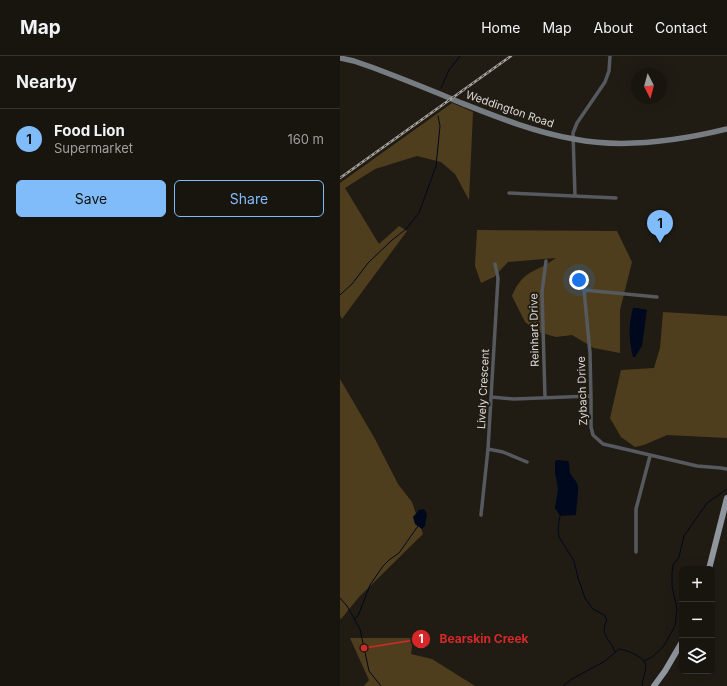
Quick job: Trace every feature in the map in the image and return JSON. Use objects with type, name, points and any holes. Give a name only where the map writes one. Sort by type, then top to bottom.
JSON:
[{"type":"main road","name":"Weddington Road","points":[[340,58],[374,68],[529,129],[574,139],[608,142],[649,142],[691,138],[727,129]]},
{"type":"main road","points":[[710,566],[727,498]]},
{"type":"main road","points":[[710,566],[715,553],[727,506]]},
{"type":"main road","points":[[654,686],[679,647]]},
{"type":"street","points":[[576,196],[573,133],[577,123],[607,76],[610,56]]},
{"type":"street","points":[[509,193],[616,198]]},
{"type":"street","name":"Reinhart Drive","points":[[545,398],[542,292],[546,261]]},
{"type":"street","name":"Lively Crescent","points":[[481,515],[488,449],[498,278],[495,264]]},
{"type":"street","name":"Zybach Drive","points":[[583,279],[590,353],[591,427],[593,434],[603,444],[697,466],[727,469]]},
{"type":"street","points":[[584,290],[658,297]]},
{"type":"street","points":[[491,397],[514,399],[591,396]]},
{"type":"street","points":[[488,449],[503,452],[527,462]]},
{"type":"street","points":[[636,552],[636,509],[650,456]]},
{"type":"shaded area","points":[[452,103],[473,112],[469,200],[455,174],[441,162],[417,156],[375,169],[345,188],[379,244],[399,226],[407,231],[342,319],[340,315],[340,183]]},
{"type":"shaded area","points":[[477,230],[617,231],[632,262],[620,310],[620,353],[594,348],[572,335],[556,337],[538,332],[525,322],[512,296],[516,287],[525,276],[556,258],[508,262],[494,277],[481,283],[475,266]]},
{"type":"shaded area","points":[[663,312],[727,316],[727,438],[667,435],[644,445],[635,447],[621,437],[610,418],[621,370],[654,368],[660,348]]},
{"type":"shaded area","points":[[340,379],[375,439],[398,484],[412,502],[423,534],[359,597],[341,619],[340,618]]},
{"type":"shaded area","points":[[350,638],[413,638],[411,654],[432,659],[475,686],[364,686],[369,680]]},
{"type":"water","points":[[633,308],[647,310],[642,346],[635,357],[633,357],[630,339],[630,321]]},
{"type":"water","points":[[557,460],[568,461],[570,473],[576,481],[578,491],[576,515],[560,516],[555,508],[558,490],[555,472],[555,462]]},
{"type":"water","points":[[424,509],[427,514],[425,526],[422,529],[415,524],[413,517],[419,510]]},
{"type":"waterway","points":[[441,88],[449,70],[460,56]]},
{"type":"waterway","points":[[340,295],[352,284],[368,263],[406,229],[419,213],[436,166],[440,126],[438,116]]},
{"type":"waterway","points":[[644,661],[652,657],[663,647],[675,626],[677,609],[672,586],[672,572],[673,565],[679,557],[684,536],[707,503],[727,489]]},
{"type":"waterway","points":[[560,516],[558,529],[559,537],[574,561],[585,598],[593,609],[604,615],[607,620],[604,629],[606,636],[615,652]]},
{"type":"waterway","points":[[354,619],[358,616],[370,585],[383,566],[399,553],[418,526]]},
{"type":"waterway","points":[[340,598],[347,606],[360,629],[369,671],[381,686]]},
{"type":"waterway","points":[[563,686],[572,679],[605,661],[619,649],[635,654],[645,663],[646,669],[642,686]]},
{"type":"railway","points":[[340,178],[511,56]]},
{"type":"place","name":"Food Lion","points":[[660,243]]},
{"type":"place","name":"Bearskin Creek","points":[[364,648]]}]
